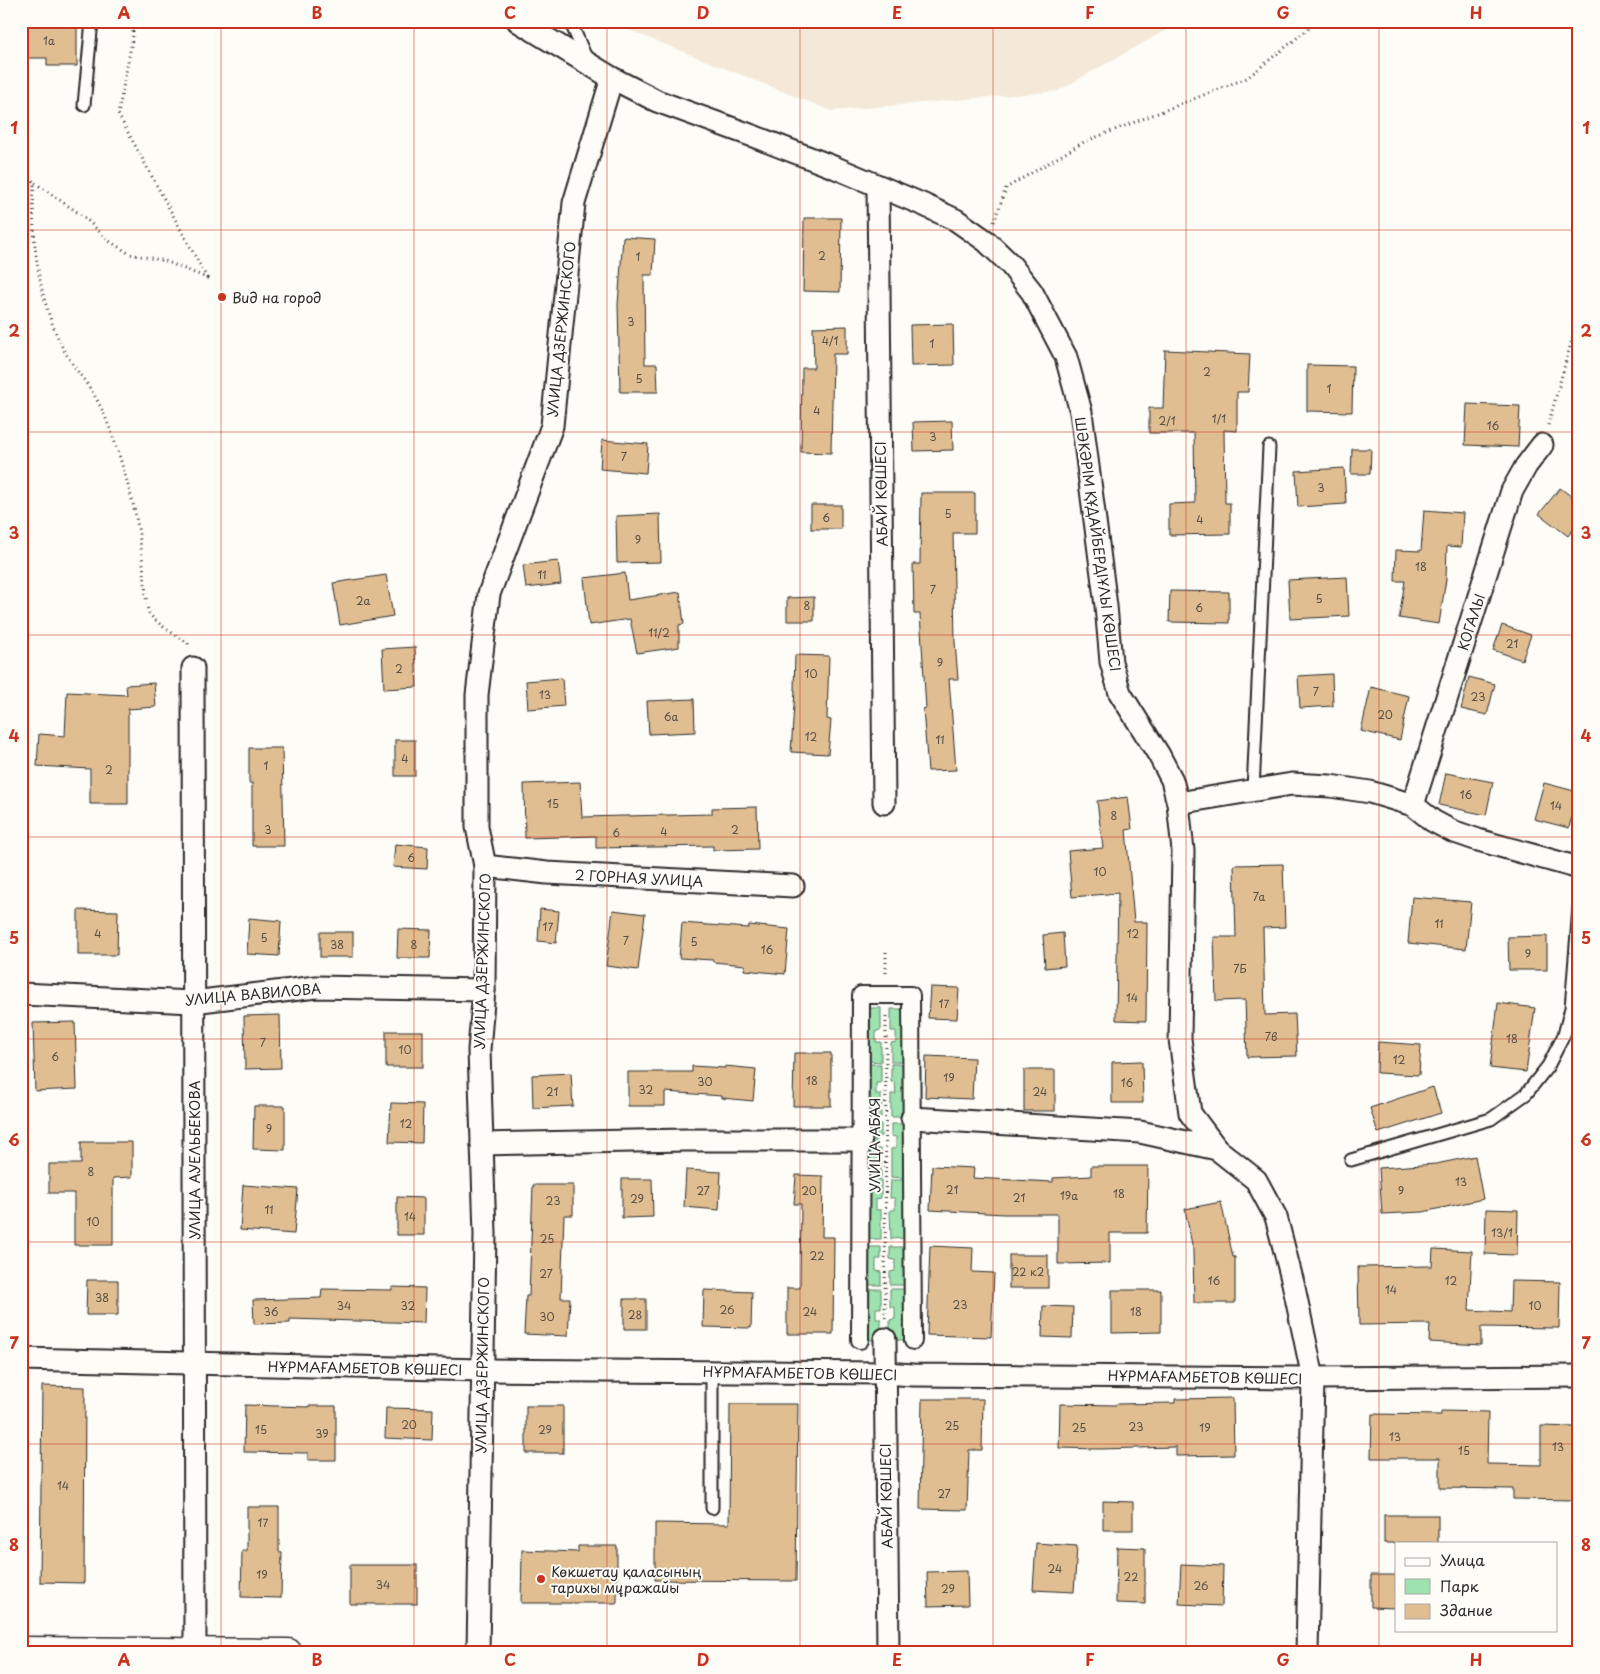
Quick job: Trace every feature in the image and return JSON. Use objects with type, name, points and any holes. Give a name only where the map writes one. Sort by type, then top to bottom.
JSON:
[{"type":"street","name":"ШӘКӘРІМ ҚҰДАЙБЕРДІҰЛЫ КӨШЕСІ","points":[[518,21],[612,78],[657,102],[752,136],[878,186],[956,220],[986,241],[1010,264],[1032,292],[1066,358],[1081,412],[1113,670],[1120,694],[1159,755],[1172,780],[1178,804],[1183,851],[1180,1039],[1190,1113],[1217,1149],[1256,1180],[1276,1217],[1293,1283],[1313,1378],[1307,1653]]},
{"type":"street","name":"УЛИЦА ДЗЕРЖИНСКОГО","points":[[478,1653],[485,1234],[479,1050],[484,990],[485,866],[477,826],[477,695],[489,594],[552,426],[574,203],[612,78]]},
{"type":"street","name":"АБАЙ КӨШЕСІ","points":[[878,186],[884,803]]},
{"type":"street","name":"КОГАЛЫ","points":[[1413,805],[1512,491],[1526,466],[1542,445]]},
{"type":"street","name":"УЛИЦА АУЕЛЬБЕКОВА","points":[[193,668],[195,1652]]},
{"type":"street","points":[[1178,804],[1292,784],[1330,786],[1370,792],[1413,805],[1432,821],[1452,831],[1579,868]]},
{"type":"street","name":"2 ГОРНАЯ УЛИЦА","points":[[485,866],[547,873],[793,886]]},
{"type":"street","name":"УЛИЦА ВАВИЛОВА","points":[[21,994],[194,1002],[316,986],[484,990]]},
{"type":"street","points":[[860,1340],[861,995],[912,995],[912,1341]]},
{"type":"street","points":[[912,1118],[1140,1132],[1217,1149]]},
{"type":"street","points":[[482,1144],[686,1140],[860,1140]]},
{"type":"street","name":"АБАЙ КӨШЕСІ","points":[[885,1339],[888,1653]]},
{"type":"street","name":"НҰРМАҒАМБЕТОВ КӨШЕСІ","points":[[21,1359],[482,1370],[1313,1378],[1579,1376]]},
{"type":"street","points":[[21,1651],[288,1653]]},
{"type":"lane","points":[[84,104],[92,21]]},
{"type":"lane","points":[[570,21],[589,64]]},
{"type":"lane","points":[[1253,790],[1269,447]]},
{"type":"lane","points":[[1351,1160],[1491,1120],[1526,1094],[1548,1066],[1564,1035],[1572,1008],[1579,908]]},
{"type":"lane","points":[[712,1372],[712,1508]]},
{"type":"path","points":[[21,171],[83,216],[109,241],[130,254],[165,261],[207,278],[118,114],[133,21]]},
{"type":"path","points":[[986,241],[1006,188],[1084,142],[1247,78],[1318,21]]},
{"type":"path","points":[[34,182],[32,212],[41,284],[49,315],[60,344],[96,399],[111,430],[132,498],[140,535],[149,612],[169,632],[188,643],[193,668]]},
{"type":"path","points":[[1542,445],[1572,336],[1579,261]]},
{"type":"path","name":"УЛИЦА АБАЯ","points":[[885,1339],[886,952]]},
{"type":"shaded area","points":[[606,21],[1182,21],[1058,91],[832,111]]},
{"type":"green space","points":[[867,1008],[881,1008],[881,1030],[876,1031],[876,1042],[881,1042],[881,1062],[867,1061]]},
{"type":"green space","points":[[891,1009],[905,1009],[905,1062],[891,1062],[891,1043],[896,1042],[896,1031],[891,1031]]},
{"type":"green space","points":[[867,1064],[881,1064],[881,1083],[876,1083],[876,1094],[881,1094],[881,1117],[867,1117]]},
{"type":"green space","points":[[891,1064],[905,1064],[905,1117],[891,1117],[891,1094],[896,1094],[895,1082],[891,1082]]},
{"type":"green space","points":[[867,1124],[881,1124],[881,1136],[876,1136],[876,1149],[881,1149],[881,1177],[867,1177]]},
{"type":"green space","points":[[891,1124],[905,1124],[904,1178],[891,1177],[891,1149],[896,1148],[896,1137],[891,1136]]},
{"type":"green space","points":[[867,1179],[881,1179],[881,1198],[876,1199],[876,1210],[881,1210],[881,1239],[867,1239]]},
{"type":"green space","points":[[891,1180],[904,1180],[904,1238],[891,1239],[890,1210],[895,1210],[895,1198],[890,1198]]},
{"type":"green space","points":[[867,1247],[881,1247],[881,1259],[876,1259],[876,1271],[881,1272],[881,1285],[867,1285]]},
{"type":"green space","points":[[890,1247],[904,1247],[904,1285],[890,1285],[890,1272],[895,1271],[895,1260],[890,1259]]},
{"type":"green space","points":[[867,1289],[881,1289],[881,1308],[876,1308],[876,1319],[881,1319],[881,1340],[867,1340]]},
{"type":"green space","points":[[890,1289],[904,1289],[904,1340],[890,1340],[890,1320],[895,1319],[895,1307],[890,1307]]},
{"type":"building","points":[[21,21],[77,21],[77,66],[47,66],[47,58],[21,58]]},
{"type":"building","points":[[804,218],[841,218],[840,292],[803,291]]},
{"type":"building","points":[[623,237],[655,239],[653,275],[644,275],[645,364],[657,364],[658,392],[620,392],[618,305]]},
{"type":"building","points":[[953,324],[954,365],[911,366],[910,325]]},
{"type":"building","points":[[847,326],[847,354],[833,354],[831,453],[801,452],[802,368],[814,368],[813,327]]},
{"type":"building","points":[[1165,350],[1250,354],[1248,392],[1237,392],[1237,431],[1224,430],[1225,503],[1230,503],[1230,534],[1169,535],[1169,504],[1195,503],[1194,433],[1149,433],[1149,408],[1163,408]]},
{"type":"building","points":[[1307,365],[1353,366],[1352,412],[1307,411]]},
{"type":"building","points":[[1467,404],[1520,406],[1518,447],[1465,445]]},
{"type":"building","points":[[952,421],[953,450],[914,451],[913,422]]},
{"type":"building","points":[[602,440],[648,444],[646,473],[600,469]]},
{"type":"building","points":[[1352,449],[1371,449],[1370,474],[1351,474]]},
{"type":"building","points":[[1344,468],[1346,504],[1298,507],[1296,471]]},
{"type":"building","points":[[1560,488],[1579,502],[1579,521],[1568,536],[1539,514]]},
{"type":"building","points":[[921,493],[975,493],[975,533],[953,533],[955,642],[958,679],[949,679],[956,770],[928,771],[923,709],[926,708],[920,614],[914,614],[913,564],[920,564]]},
{"type":"building","points":[[811,505],[841,505],[841,529],[811,529]]},
{"type":"building","points":[[1424,510],[1463,513],[1461,547],[1447,546],[1446,579],[1439,624],[1399,618],[1405,581],[1395,581],[1396,550],[1421,551]]},
{"type":"building","points":[[660,514],[661,562],[617,563],[616,516]]},
{"type":"building","points":[[558,561],[561,584],[526,588],[523,565]]},
{"type":"building","points":[[625,573],[628,600],[680,592],[684,624],[679,625],[679,647],[637,653],[630,619],[589,625],[584,578]]},
{"type":"building","points":[[386,575],[393,616],[340,625],[333,583]]},
{"type":"building","points":[[1347,577],[1349,616],[1290,619],[1288,580]]},
{"type":"building","points":[[1170,591],[1229,592],[1229,623],[1169,622]]},
{"type":"building","points":[[814,597],[814,621],[787,621],[787,598]]},
{"type":"building","points":[[1502,625],[1531,635],[1522,660],[1493,650]]},
{"type":"building","points":[[415,647],[417,687],[384,689],[382,649]]},
{"type":"building","points":[[795,655],[829,656],[827,719],[831,720],[828,754],[791,752]]},
{"type":"building","points":[[1332,674],[1333,706],[1300,708],[1298,676]]},
{"type":"building","points":[[1469,677],[1495,684],[1487,715],[1461,709]]},
{"type":"building","points":[[562,678],[564,706],[528,709],[526,681]]},
{"type":"building","points":[[154,683],[156,707],[128,709],[128,804],[90,804],[90,769],[37,766],[39,734],[65,736],[67,692],[127,695],[126,685]]},
{"type":"building","points":[[1371,687],[1409,696],[1400,740],[1361,731]]},
{"type":"building","points":[[694,699],[695,732],[649,734],[647,701]]},
{"type":"building","points":[[395,740],[415,740],[415,776],[395,776]]},
{"type":"building","points":[[249,748],[282,748],[284,846],[252,846],[252,783],[249,783]]},
{"type":"building","points":[[1446,773],[1493,782],[1486,815],[1439,805]]},
{"type":"building","points":[[580,782],[582,817],[712,814],[712,808],[757,807],[758,849],[713,850],[713,846],[596,848],[596,836],[525,838],[524,784]]},
{"type":"building","points":[[1544,783],[1578,792],[1569,828],[1534,819]]},
{"type":"building","points":[[1128,797],[1132,829],[1126,830],[1134,922],[1147,922],[1146,1021],[1116,1020],[1118,893],[1072,897],[1068,851],[1103,848],[1097,801]]},
{"type":"building","points":[[395,844],[428,847],[427,869],[393,867]]},
{"type":"building","points":[[1283,864],[1285,927],[1263,928],[1265,1015],[1295,1014],[1297,1056],[1247,1057],[1245,1000],[1216,1001],[1214,937],[1236,937],[1234,865]]},
{"type":"building","points":[[1412,897],[1471,902],[1466,949],[1408,943]]},
{"type":"building","points":[[540,909],[559,911],[556,943],[538,941]]},
{"type":"building","points":[[78,910],[118,911],[117,955],[78,955]]},
{"type":"building","points":[[613,910],[645,914],[638,970],[606,966]]},
{"type":"building","points":[[249,918],[281,921],[279,956],[247,954]]},
{"type":"building","points":[[682,923],[748,928],[749,925],[789,929],[785,974],[744,970],[745,965],[713,962],[713,960],[679,958]]},
{"type":"building","points":[[398,929],[431,930],[430,958],[397,958]]},
{"type":"building","points":[[320,932],[353,932],[353,957],[320,957]]},
{"type":"building","points":[[1063,933],[1065,966],[1045,968],[1043,935]]},
{"type":"building","points":[[1547,936],[1547,970],[1509,970],[1508,937]]},
{"type":"building","points":[[930,987],[959,988],[957,1019],[928,1018]]},
{"type":"building","points":[[1498,1003],[1535,1008],[1526,1072],[1490,1068]]},
{"type":"building","points":[[280,1015],[281,1068],[245,1069],[244,1016]]},
{"type":"building","points":[[75,1022],[77,1089],[35,1091],[33,1023]]},
{"type":"building","points":[[386,1031],[423,1031],[423,1067],[386,1067]]},
{"type":"building","points":[[1378,1042],[1421,1045],[1419,1075],[1377,1073]]},
{"type":"building","points":[[794,1053],[831,1053],[831,1106],[793,1106]]},
{"type":"building","points":[[926,1056],[974,1058],[972,1099],[925,1097]]},
{"type":"building","points":[[1142,1061],[1143,1103],[1112,1103],[1112,1062]]},
{"type":"building","points":[[692,1066],[725,1068],[725,1066],[756,1069],[753,1101],[722,1098],[722,1096],[665,1092],[665,1106],[628,1106],[628,1072],[692,1072]]},
{"type":"building","points":[[1024,1070],[1055,1070],[1055,1111],[1024,1111]]},
{"type":"building","points":[[571,1073],[573,1106],[533,1108],[532,1075]]},
{"type":"building","points":[[1433,1087],[1441,1113],[1378,1133],[1370,1108]]},
{"type":"building","points":[[391,1103],[423,1104],[422,1143],[389,1142]]},
{"type":"building","points":[[254,1106],[285,1106],[285,1150],[253,1149]]},
{"type":"building","points":[[81,1142],[132,1142],[132,1177],[113,1178],[113,1245],[74,1245],[74,1193],[49,1193],[49,1164],[81,1164]]},
{"type":"building","points":[[1475,1156],[1483,1199],[1423,1212],[1382,1214],[1379,1168],[1436,1164]]},
{"type":"building","points":[[932,1166],[974,1168],[973,1178],[1053,1182],[1053,1178],[1091,1176],[1091,1166],[1148,1166],[1147,1233],[1110,1233],[1110,1263],[1058,1264],[1058,1214],[1004,1214],[930,1210]]},
{"type":"building","points":[[686,1170],[721,1172],[719,1210],[684,1207]]},
{"type":"building","points":[[796,1175],[823,1176],[822,1237],[834,1237],[833,1334],[787,1334],[787,1288],[800,1288],[801,1204],[794,1204]]},
{"type":"building","points":[[622,1179],[652,1179],[653,1217],[622,1218]]},
{"type":"building","points":[[243,1185],[298,1189],[294,1234],[240,1230]]},
{"type":"building","points":[[533,1185],[573,1185],[573,1215],[564,1215],[561,1298],[570,1298],[568,1336],[524,1334],[526,1296],[529,1296]]},
{"type":"building","points":[[397,1197],[424,1198],[424,1235],[397,1235]]},
{"type":"building","points":[[1221,1202],[1233,1257],[1235,1257],[1235,1303],[1194,1303],[1193,1250],[1185,1209]]},
{"type":"building","points":[[1486,1209],[1518,1210],[1517,1255],[1485,1254]]},
{"type":"building","points":[[930,1246],[973,1248],[972,1272],[994,1273],[991,1337],[927,1335]]},
{"type":"building","points":[[1433,1249],[1472,1251],[1469,1310],[1510,1312],[1511,1281],[1560,1282],[1559,1328],[1481,1327],[1481,1345],[1429,1342],[1430,1324],[1359,1325],[1358,1267],[1432,1266]]},
{"type":"building","points":[[1009,1255],[1048,1255],[1048,1288],[1009,1288]]},
{"type":"building","points":[[87,1280],[118,1280],[118,1315],[86,1315]]},
{"type":"building","points":[[392,1287],[425,1288],[424,1323],[290,1319],[290,1323],[254,1324],[253,1300],[321,1298],[322,1289],[392,1290]]},
{"type":"building","points":[[704,1290],[752,1292],[751,1328],[703,1327]]},
{"type":"building","points":[[1112,1290],[1161,1290],[1161,1332],[1112,1333]]},
{"type":"building","points":[[624,1299],[646,1299],[646,1329],[624,1329]]},
{"type":"building","points":[[1043,1306],[1073,1307],[1072,1338],[1042,1337]]},
{"type":"building","points":[[42,1386],[85,1387],[84,1583],[40,1582]]},
{"type":"building","points":[[1233,1398],[1234,1455],[1176,1456],[1176,1447],[1059,1448],[1060,1404],[1175,1403],[1175,1399]]},
{"type":"building","points":[[922,1399],[983,1399],[982,1450],[969,1450],[967,1510],[920,1509]]},
{"type":"building","points":[[730,1404],[798,1404],[796,1581],[655,1580],[655,1523],[729,1524]]},
{"type":"building","points":[[245,1405],[336,1406],[336,1460],[308,1460],[308,1453],[244,1452]]},
{"type":"building","points":[[526,1406],[563,1406],[563,1453],[526,1453]]},
{"type":"building","points":[[386,1408],[433,1409],[432,1440],[385,1438]]},
{"type":"building","points":[[1441,1411],[1488,1412],[1487,1464],[1541,1465],[1541,1426],[1575,1427],[1574,1500],[1513,1499],[1513,1489],[1440,1488],[1440,1458],[1371,1458],[1372,1414],[1441,1415]]},
{"type":"building","points":[[1103,1501],[1133,1502],[1133,1530],[1103,1530]]},
{"type":"building","points":[[247,1507],[279,1507],[279,1552],[282,1552],[281,1598],[241,1597],[242,1551],[247,1551]]},
{"type":"building","points":[[1384,1515],[1438,1515],[1438,1542],[1384,1543]]},
{"type":"building","points":[[1036,1543],[1077,1546],[1074,1592],[1033,1590]]},
{"type":"building","points":[[578,1546],[617,1546],[617,1603],[521,1603],[522,1550],[578,1552]]},
{"type":"building","points":[[1117,1547],[1145,1548],[1145,1604],[1116,1603]]},
{"type":"building","points":[[1181,1564],[1223,1566],[1222,1606],[1179,1604]]},
{"type":"building","points":[[350,1565],[417,1565],[417,1604],[350,1604]]},
{"type":"building","points":[[967,1571],[968,1605],[928,1606],[927,1572]]},
{"type":"building","points":[[1371,1575],[1395,1575],[1395,1608],[1371,1607]]},
{"type":"place","name":"Вид на город","points":[[222,297]]},
{"type":"place","name":"Көкшетау қаласының тарихы мұражайы","points":[[541,1579]]}]
